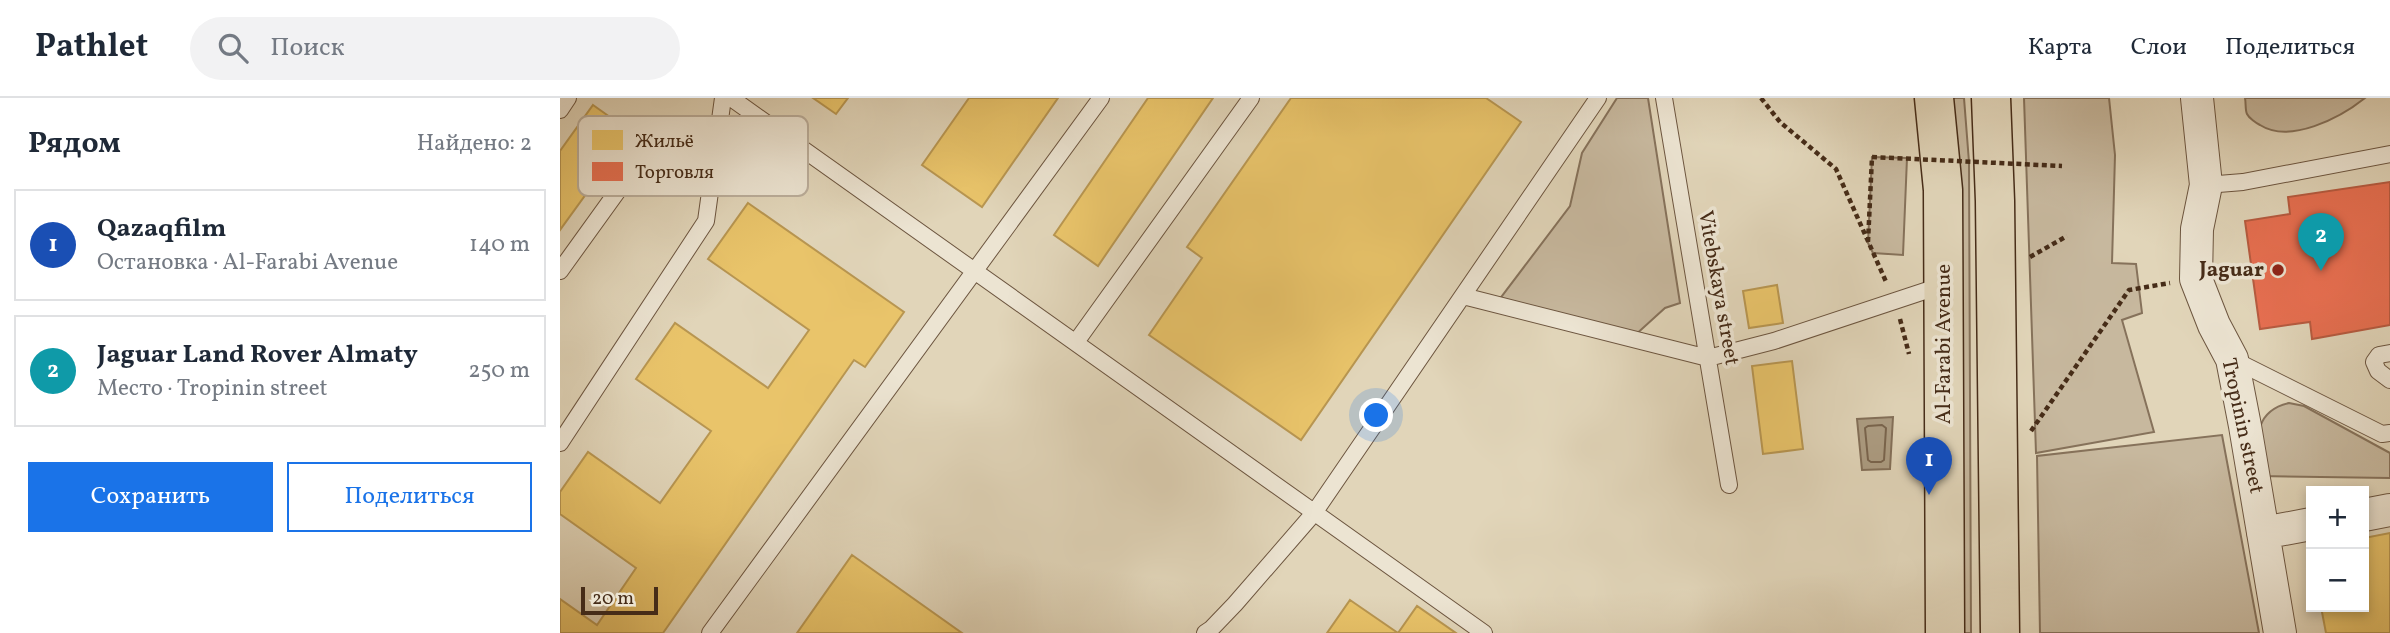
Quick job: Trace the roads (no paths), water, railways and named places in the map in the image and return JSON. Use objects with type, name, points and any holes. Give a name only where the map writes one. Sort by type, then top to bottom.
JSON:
[{"type":"main road","name":"Al-Farabi Avenue","points":[[1934,98],[1943,186],[1945,633]]},
{"type":"main road","points":[[1991,98],[1995,201],[2000,633]]},
{"type":"street","name":"Tropinin street","points":[[2197,98],[2206,185],[2197,229],[2196,279],[2214,325],[2232,359],[2280,633]]},
{"type":"street","points":[[2369,514],[2390,510]]},
{"type":"street","points":[[2263,533],[2306,525]]},
{"type":"lane","points":[[560,110],[568,98]]},
{"type":"lane","points":[[721,116],[723,98]]},
{"type":"lane","points":[[731,98],[756,116]]},
{"type":"lane","points":[[710,633],[1101,98]]},
{"type":"lane","points":[[1076,342],[1251,98]]},
{"type":"lane","points":[[1205,633],[1235,604],[1314,513],[1598,98]]},
{"type":"lane","name":"Vitebskaya street","points":[[1664,98],[1729,485]]},
{"type":"lane","points":[[808,153],[1484,633]]},
{"type":"lane","points":[[2206,185],[2243,182],[2390,154]]},
{"type":"lane","points":[[560,271],[614,196]]},
{"type":"lane","points":[[560,443],[706,221],[709,196]]},
{"type":"lane","points":[[1464,296],[1709,358],[1774,341],[1943,285]]},
{"type":"lane","points":[[2390,353],[2379,355],[2374,362],[2378,371],[2390,380]]},
{"type":"lane","points":[[2232,359],[2382,434],[2390,433]]},
{"type":"water","points":[[1893,417],[1890,469],[1862,470],[1857,419]]},
{"type":"place","name":"Jaguar","points":[[2278,270]]},
{"type":"place","name":"Jaguar Land Rover Almaty","points":[[2321,271]]},
{"type":"place","name":"Qazaqfilm","points":[[1929,495]]}]
